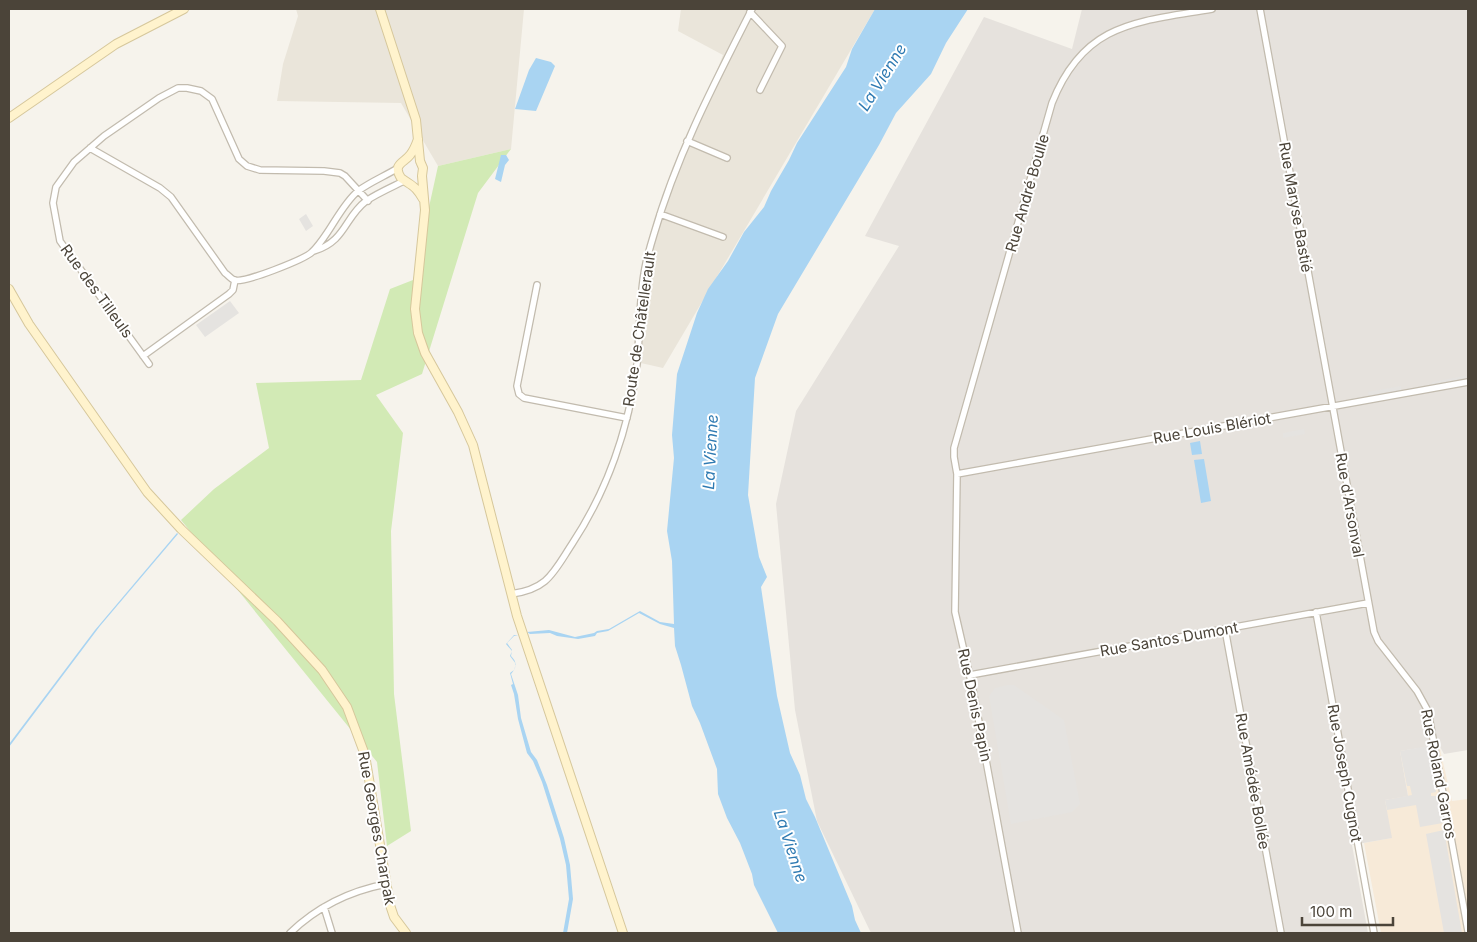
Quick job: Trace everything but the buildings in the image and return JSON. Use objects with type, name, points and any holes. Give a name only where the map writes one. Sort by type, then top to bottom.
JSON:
[{"type":"street","points":[[9,118],[116,44],[184,9]]},
{"type":"street","points":[[380,9],[416,120],[420,162],[423,168],[425,203],[416,296],[418,333],[425,353],[458,412],[473,445],[527,649],[624,933]]},
{"type":"street","name":"Rue André Boulle","points":[[956,474],[954,448],[1052,103],[1064,77],[1084,51],[1114,31],[1136,22],[1212,9]]},
{"type":"street","name":"Rue Maryse Bastié","points":[[1260,9],[1332,406]]},
{"type":"street","points":[[751,10],[782,46],[760,90]]},
{"type":"street","name":"Route de Châtellerault","points":[[511,594],[541,585],[558,566],[582,529],[615,458],[627,418],[637,362],[644,272],[660,214],[687,141],[751,10]]},
{"type":"street","name":"Rue des Tilleuls","points":[[149,364],[60,241],[53,203],[56,186],[74,162],[90,148],[159,98],[178,88],[187,88],[201,91],[212,99],[239,159],[247,166],[260,170],[340,173],[368,201]]},
{"type":"street","points":[[90,148],[160,188],[171,197],[226,273],[235,280],[243,280],[306,257],[314,251],[348,202],[358,191],[398,168],[402,161],[409,157],[418,138]]},
{"type":"street","points":[[687,141],[727,158]]},
{"type":"street","points":[[409,157],[415,158],[420,162]]},
{"type":"street","points":[[398,168],[399,175],[419,191],[425,203]]},
{"type":"street","points":[[314,251],[324,248],[338,238],[358,209],[368,201],[407,182],[417,181],[422,176]]},
{"type":"street","points":[[660,214],[723,237]]},
{"type":"street","points":[[143,356],[229,294],[235,280]]},
{"type":"street","points":[[537,285],[517,386],[519,394],[524,398],[627,418]]},
{"type":"street","name":"Rue Georges Charpak","points":[[9,289],[29,324],[147,492],[181,529],[277,621],[322,670],[347,707],[365,755],[390,905],[394,917],[406,933]]},
{"type":"street","name":"Rue Louis Blériot","points":[[956,474],[1468,382]]},
{"type":"street","name":"Rue d'Arsonval","points":[[1332,406],[1368,603]]},
{"type":"street","name":"Rue Denis Papin","points":[[956,474],[955,612],[970,675],[1018,933]]},
{"type":"street","name":"Rue Santos Dumont","points":[[970,675],[1368,603]]},
{"type":"street","name":"Rue Roland Garros","points":[[1368,603],[1378,641],[1417,691],[1428,711],[1468,931]]},
{"type":"street","name":"Rue Joseph Cugnot","points":[[1316,612],[1374,933]]},
{"type":"street","name":"Rue Amédée Bollée","points":[[1225,629],[1282,933]]},
{"type":"street","points":[[290,933],[324,907],[360,890],[386,884]]},
{"type":"street","points":[[324,907],[332,933]]},
{"type":"shaded area","points":[[296,9],[524,9],[511,149],[438,166],[401,103],[277,101],[283,64],[298,16]]},
{"type":"shaded area","points":[[681,9],[875,9],[663,368],[632,361],[643,258],[723,55],[678,31]]},
{"type":"shaded area","points":[[1082,9],[1468,9],[1468,750],[1444,754],[1439,745],[1400,751],[1408,796],[1385,800],[1392,838],[1352,845],[1368,933],[871,933],[817,821],[795,710],[776,504],[796,411],[899,246],[865,236],[984,17],[1072,49]]},
{"type":"shaded area","points":[[306,214],[313,226],[306,231],[299,219]]},
{"type":"shaded area","points":[[230,301],[239,313],[205,337],[196,325]]},
{"type":"shaded area","points":[[1465,376],[1468,378],[1430,385],[1433,382]]},
{"type":"shaded area","points":[[1401,386],[1401,391],[1369,397],[1368,392]]},
{"type":"shaded area","points":[[1304,429],[1305,434],[1283,438],[1283,433]]},
{"type":"shaded area","points":[[1014,685],[1064,720],[1080,804],[1072,812],[1011,824],[989,696],[995,688]]},
{"type":"shaded area","points":[[1439,745],[1452,801],[1468,799],[1468,933],[1381,933],[1364,843],[1391,838],[1385,800],[1408,795],[1400,751]]},
{"type":"shaded area","points":[[1428,746],[1436,792],[1431,793],[1431,796],[1438,796],[1443,823],[1420,827],[1416,805],[1387,810],[1385,800],[1412,795],[1410,786],[1407,786],[1400,751]]},
{"type":"shaded area","points":[[1444,830],[1462,933],[1444,933],[1426,834]]},
{"type":"green space","points":[[511,149],[478,193],[422,374],[376,395],[403,433],[391,531],[394,694],[411,831],[387,846],[377,762],[181,520],[214,489],[269,448],[256,383],[361,380],[390,289],[413,280],[438,166]]},
{"type":"water","name":"La Vienne","points":[[875,9],[968,9],[946,43],[931,74],[896,113],[879,145],[778,314],[755,378],[748,495],[759,557],[767,577],[761,587],[777,696],[790,753],[800,775],[806,799],[852,906],[855,920],[861,933],[778,933],[754,885],[752,874],[740,843],[727,818],[718,794],[717,769],[692,706],[675,646],[674,628],[660,624],[639,613],[608,631],[578,639],[550,633],[530,634],[527,632],[549,630],[575,637],[609,629],[640,611],[660,622],[674,624],[672,561],[667,531],[674,458],[672,435],[677,374],[697,313],[708,289],[728,261],[744,232],[764,207],[797,143],[846,67],[852,49]]},
{"type":"water","points":[[536,58],[551,62],[555,66],[536,111],[515,109],[529,70]]},
{"type":"water","points":[[501,155],[506,155],[509,160],[505,165],[501,182],[495,179]]},
{"type":"water","points":[[1200,441],[1202,454],[1192,455],[1190,443]]},
{"type":"water","points":[[1204,459],[1211,501],[1201,503],[1194,460]]},
{"type":"water","points":[[177,533],[100,626],[9,747],[9,744],[95,630]]},
{"type":"water","points":[[514,670],[511,674],[518,695],[521,718],[531,752],[537,760],[547,785],[564,838],[570,865],[573,899],[567,933],[563,933],[569,899],[566,865],[542,782],[533,761],[527,753],[511,685],[513,684],[510,673]]}]
